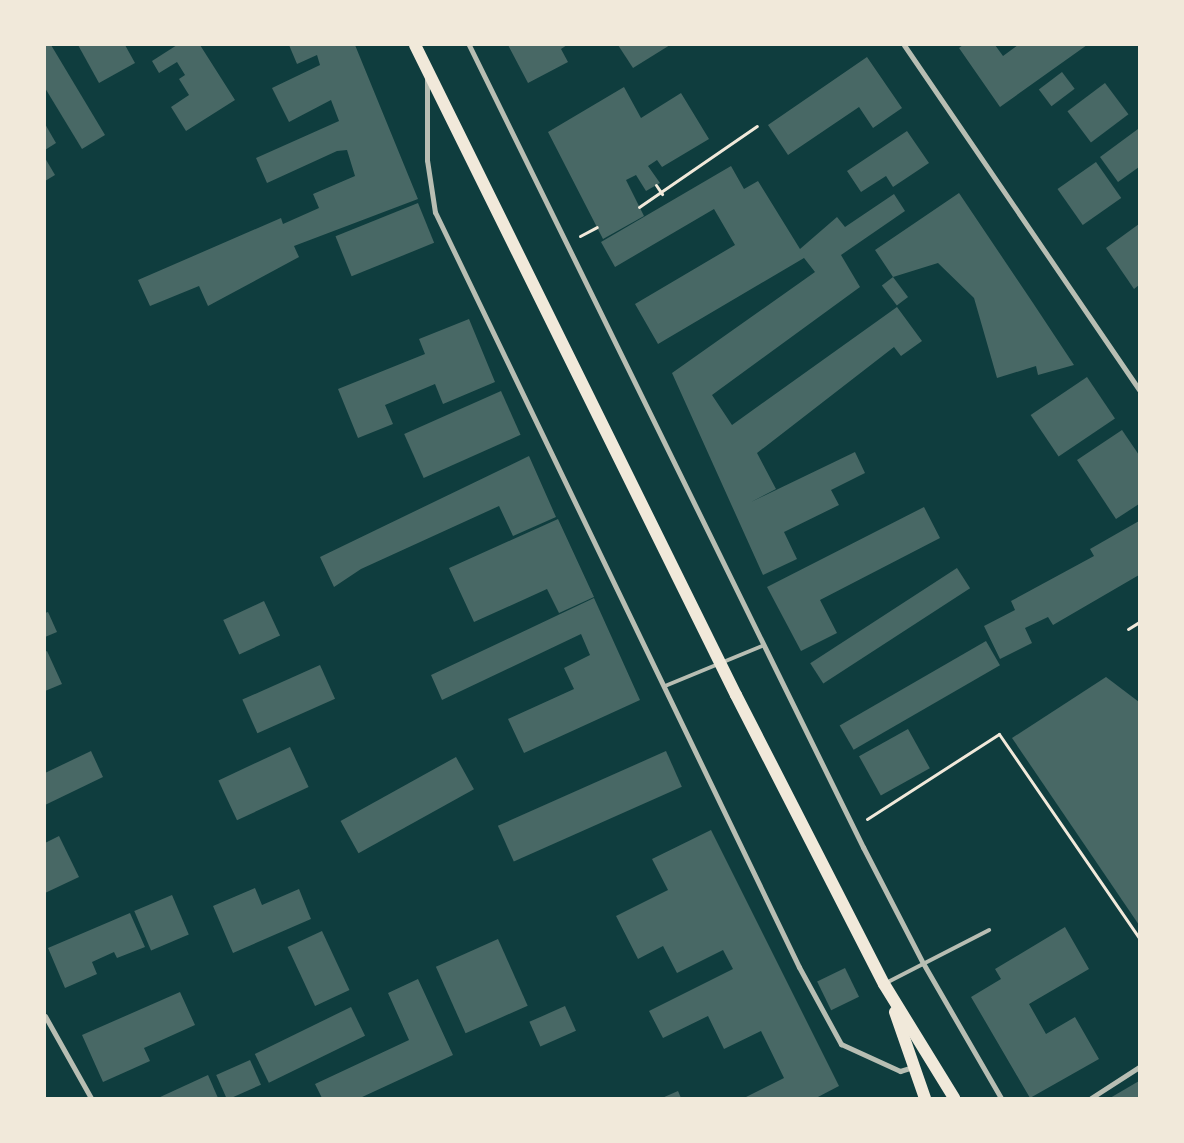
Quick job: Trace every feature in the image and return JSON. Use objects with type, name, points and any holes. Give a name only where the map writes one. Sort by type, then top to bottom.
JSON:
[{"type":"main road","points":[[415,45],[720,663],[884,984],[954,1098]]},
{"type":"main road","points":[[884,984],[926,1098]]},
{"type":"street","points":[[469,45],[762,646],[853,827],[923,963],[1001,1098]]},
{"type":"street","points":[[904,45],[1139,389]]},
{"type":"street","points":[[425,63],[428,177],[435,212],[799,967],[841,1044],[900,1071],[915,1067]]},
{"type":"street","points":[[45,1016],[91,1098]]},
{"type":"street","points":[[1091,1098],[1139,1068]]},
{"type":"lane","points":[[665,686],[762,646]]},
{"type":"lane","points":[[884,984],[989,930]]},
{"type":"path","points":[[639,207],[662,194],[757,126]]},
{"type":"path","points":[[656,185],[662,194]]},
{"type":"path","points":[[1128,629],[1139,622]]},
{"type":"path","points":[[853,827],[999,734],[1139,938]]},
{"type":"building","points":[[45,45],[51,45],[105,135],[82,149],[45,88]]},
{"type":"building","points":[[78,45],[125,45],[135,63],[99,83]]},
{"type":"building","points":[[177,45],[200,45],[235,100],[186,131],[171,107],[189,95],[179,79],[185,75],[177,62],[159,73],[152,61]]},
{"type":"building","points":[[289,45],[355,45],[418,199],[294,246],[299,257],[208,306],[199,286],[150,306],[138,280],[281,218],[283,224],[319,208],[313,194],[355,176],[347,150],[337,151],[267,183],[256,158],[339,121],[331,100],[289,122],[272,88],[320,65],[317,55],[297,64]]},
{"type":"building","points":[[508,45],[567,45],[561,49],[568,62],[528,83]]},
{"type":"building","points":[[618,45],[670,45],[633,68]]},
{"type":"building","points":[[963,45],[995,45],[1003,56],[1018,45],[1087,45],[1000,107],[959,48]]},
{"type":"building","points":[[867,57],[902,108],[873,128],[859,107],[788,155],[768,125]]},
{"type":"building","points":[[1062,72],[1075,89],[1051,106],[1039,89]]},
{"type":"building","points":[[1105,83],[1128,114],[1091,142],[1067,111]]},
{"type":"building","points":[[624,87],[641,118],[681,93],[709,139],[662,167],[657,160],[648,166],[660,183],[646,191],[636,175],[626,180],[644,216],[603,239],[548,132]]},
{"type":"building","points":[[45,124],[56,143],[45,150]]},
{"type":"building","points":[[1138,129],[1139,167],[1118,182],[1100,157]]},
{"type":"building","points":[[907,131],[929,163],[893,187],[886,176],[861,192],[847,171]]},
{"type":"building","points":[[45,158],[55,175],[45,181]]},
{"type":"building","points":[[1096,162],[1121,198],[1083,225],[1057,189]]},
{"type":"building","points":[[731,166],[744,189],[758,181],[800,249],[837,217],[845,227],[894,194],[905,211],[841,255],[860,287],[712,395],[732,425],[897,307],[922,341],[901,356],[894,347],[757,453],[776,489],[751,502],[855,452],[865,473],[831,490],[839,505],[784,532],[797,559],[763,575],[672,373],[815,272],[804,258],[658,344],[635,304],[735,245],[714,209],[615,267],[601,242]]},
{"type":"building","points":[[959,193],[1074,365],[1038,375],[1036,366],[997,378],[974,298],[938,263],[893,277],[875,250]]},
{"type":"building","points":[[418,203],[434,243],[352,276],[335,236]]},
{"type":"building","points":[[1139,224],[1139,285],[1134,289],[1106,248]]},
{"type":"building","points":[[893,277],[908,297],[897,305],[882,285]]},
{"type":"building","points":[[469,319],[495,382],[443,404],[435,384],[385,405],[393,424],[358,438],[338,389],[425,354],[419,339]]},
{"type":"building","points":[[1087,377],[1115,418],[1059,456],[1031,415]]},
{"type":"building","points":[[501,391],[521,435],[424,478],[404,434]]},
{"type":"building","points":[[1122,430],[1139,455],[1139,504],[1116,519],[1077,460]]},
{"type":"building","points":[[529,456],[556,517],[513,536],[499,506],[361,569],[334,587],[320,557]]},
{"type":"building","points":[[924,507],[940,538],[820,600],[837,633],[801,651],[767,587]]},
{"type":"building","points":[[558,519],[594,597],[559,613],[547,589],[474,622],[449,568]]},
{"type":"building","points":[[1139,521],[1139,575],[1053,625],[1048,617],[1025,628],[1032,643],[1000,659],[984,626],[1015,610],[1011,601],[1094,556],[1090,549]]},
{"type":"building","points":[[957,568],[970,588],[823,683],[810,663]]},
{"type":"building","points":[[594,598],[640,700],[524,753],[508,719],[574,689],[564,668],[590,655],[581,634],[442,700],[431,675]]},
{"type":"building","points":[[264,601],[280,635],[239,654],[223,620]]},
{"type":"building","points":[[48,612],[57,632],[45,637],[45,613]]},
{"type":"building","points":[[986,641],[1000,665],[854,750],[840,726]]},
{"type":"building","points":[[47,651],[62,684],[45,691],[45,652]]},
{"type":"building","points":[[320,665],[335,699],[257,733],[242,700]]},
{"type":"building","points":[[1106,677],[1139,702],[1139,925],[1012,738]]},
{"type":"building","points":[[908,729],[930,768],[881,796],[859,756]]},
{"type":"building","points":[[290,747],[309,787],[237,820],[218,780]]},
{"type":"building","points":[[91,751],[103,777],[45,805],[45,773]]},
{"type":"building","points":[[666,751],[682,787],[514,861],[498,826]]},
{"type":"building","points":[[456,757],[474,789],[358,853],[341,821]]},
{"type":"building","points":[[711,830],[839,1086],[816,1098],[744,1098],[784,1078],[761,1031],[724,1049],[708,1016],[663,1038],[649,1011],[733,969],[723,950],[677,973],[663,946],[638,959],[616,916],[668,890],[652,859]]},
{"type":"building","points":[[59,836],[79,877],[45,893],[45,843]]},
{"type":"building","points":[[255,888],[262,905],[299,889],[311,919],[233,953],[213,906]]},
{"type":"building","points":[[172,895],[189,935],[151,951],[134,911]]},
{"type":"building","points":[[130,913],[145,947],[117,958],[114,952],[92,962],[97,974],[65,988],[48,948]]},
{"type":"building","points":[[1065,927],[1089,969],[1029,1004],[1046,1034],[1075,1017],[1099,1059],[1030,1098],[971,997],[1001,979],[995,969]]},
{"type":"building","points":[[322,931],[349,990],[315,1006],[288,947]]},
{"type":"building","points":[[498,939],[528,1006],[466,1033],[436,967]]},
{"type":"building","points":[[845,968],[859,997],[831,1010],[817,982]]},
{"type":"building","points":[[418,979],[453,1055],[360,1098],[322,1098],[315,1084],[409,1040],[388,993]]},
{"type":"building","points":[[180,992],[195,1025],[144,1048],[150,1061],[103,1082],[82,1035]]},
{"type":"building","points":[[565,1006],[576,1031],[540,1047],[529,1022]]},
{"type":"building","points":[[351,1007],[365,1036],[269,1083],[255,1054]]},
{"type":"building","points":[[250,1060],[261,1085],[231,1098],[226,1098],[216,1075]]},
{"type":"building","points":[[208,1075],[218,1098],[158,1098]]},
{"type":"building","points":[[1139,1081],[1139,1098],[1110,1098]]},
{"type":"building","points":[[678,1091],[681,1098],[662,1098]]}]
